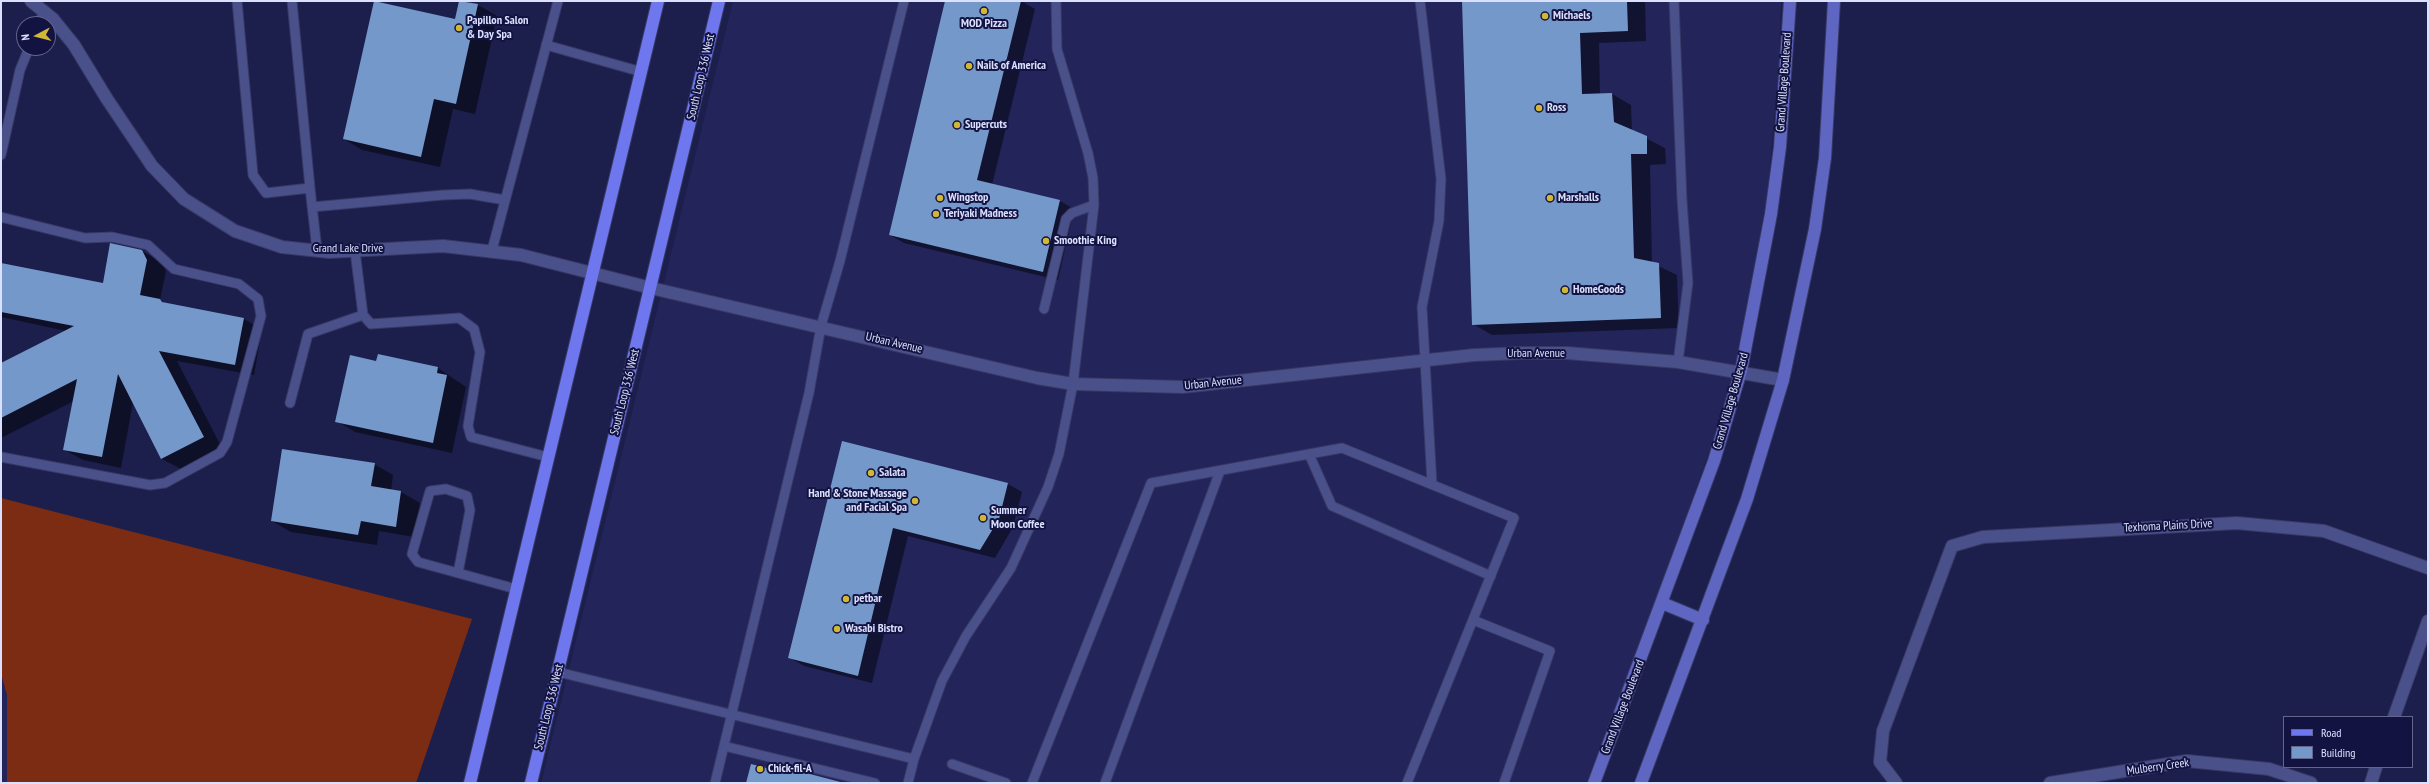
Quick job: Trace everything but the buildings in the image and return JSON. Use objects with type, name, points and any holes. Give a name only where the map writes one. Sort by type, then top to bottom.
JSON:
[{"type":"main road","points":[[470,783],[658,1]]},
{"type":"main road","name":"South Loop 336 West","points":[[531,783],[719,1]]},
{"type":"street","name":"Grand Lake Drive","points":[[31,1],[44,11],[74,45],[107,99],[152,166],[184,199],[235,231],[282,246],[316,250],[355,251],[443,246],[492,250],[592,272],[651,288]]},
{"type":"street","name":"Grand Village Boulevard","points":[[1594,783],[1714,461],[1741,371],[1767,238],[1779,154],[1790,1]]},
{"type":"street","points":[[1641,783],[1747,499],[1783,380],[1813,236],[1825,158],[1834,1]]},
{"type":"street","name":"Urban Avenue","points":[[651,288],[821,326],[1037,378],[1073,384],[1183,387],[1474,355],[1566,353],[1678,362],[1741,371],[1783,380]]},
{"type":"street","name":"Texhoma Plains Drive","points":[[1896,783],[1880,762],[1883,731],[1952,546],[1983,536],[2237,523],[2324,532],[2428,568]]},
{"type":"street","points":[[1662,603],[1703,620]]},
{"type":"street","points":[[2394,716],[2428,621]]},
{"type":"street","name":"Mulberry Creek","points":[[2050,783],[2187,761],[2269,769],[2311,783]]},
{"type":"street","points":[[2371,783],[2376,768]]},
{"type":"lane","points":[[238,1],[253,176],[266,193],[310,188]]},
{"type":"lane","points":[[292,1],[316,250]]},
{"type":"lane","points":[[492,250],[558,1]]},
{"type":"lane","points":[[715,783],[809,393],[821,326],[840,261],[904,1]]},
{"type":"lane","points":[[908,783],[914,759],[942,681],[966,636],[1011,568],[1048,486],[1059,454],[1073,384],[1094,205],[1093,178],[1088,153],[1057,49],[1056,1]]},
{"type":"lane","points":[[1420,1],[1442,179],[1439,221],[1422,307],[1432,484]]},
{"type":"lane","points":[[1674,1],[1682,200],[1688,282],[1678,362]]},
{"type":"lane","points":[[42,16],[44,11]]},
{"type":"lane","points":[[546,45],[642,72]]},
{"type":"lane","points":[[1,155],[20,70],[26,56]]},
{"type":"lane","points":[[312,207],[443,195],[470,194],[505,200]]},
{"type":"lane","points":[[1044,309],[1066,219],[1072,213],[1094,205]]},
{"type":"lane","points":[[1,217],[85,238],[112,237],[148,245],[174,269],[240,284],[258,299],[261,316],[227,442],[220,453],[165,482],[150,485],[1,457]]},
{"type":"lane","points":[[355,251],[363,315],[371,324],[459,318],[474,329],[480,352],[468,426],[471,437],[548,457]]},
{"type":"lane","points":[[290,403],[308,334],[363,315]]},
{"type":"lane","points":[[1032,783],[1151,483],[1342,448],[1514,518],[1407,783]]},
{"type":"lane","points":[[1309,454],[1332,506],[1491,576]]},
{"type":"lane","points":[[1105,783],[1220,471]]},
{"type":"lane","points":[[458,573],[470,510],[467,496],[446,489],[430,491],[412,554],[418,562],[516,589]]},
{"type":"lane","points":[[1473,620],[1550,651],[1504,783]]},
{"type":"lane","points":[[558,672],[914,759]]},
{"type":"lane","points":[[724,746],[875,783]]},
{"type":"lane","points":[[952,764],[1006,783]]},
{"type":"shaded area","points":[[733,1],[1781,1],[1779,65],[1767,197],[1744,327],[1725,408],[1652,611],[1586,783],[541,783]]},
{"type":"shaded area","points":[[1,498],[472,619],[416,783],[7,783],[7,695],[1,674]]},
{"type":"shaded area","points":[[1,674],[7,695],[7,783],[1,783]]},
{"type":"place","name":"MOD Pizza","points":[[984,11]]},
{"type":"place","name":"Michaels","points":[[1545,16]]},
{"type":"place","name":"Papillon Salon & Day Spa","points":[[459,28]]},
{"type":"place","name":"Nails of America","points":[[969,66]]},
{"type":"place","name":"Ross","points":[[1539,108]]},
{"type":"place","name":"Supercuts","points":[[957,125]]},
{"type":"place","name":"Wingstop","points":[[940,198]]},
{"type":"place","name":"Marshalls","points":[[1550,198]]},
{"type":"place","name":"Teriyaki Madness","points":[[936,214]]},
{"type":"place","name":"Smoothie King","points":[[1046,241]]},
{"type":"place","name":"HomeGoods","points":[[1565,290]]},
{"type":"place","name":"Salata","points":[[871,473]]},
{"type":"place","name":"Hand & Stone Massage and Facial Spa","points":[[915,501]]},
{"type":"place","name":"Summer Moon Coffee","points":[[983,518]]},
{"type":"place","name":"petbar","points":[[846,599]]},
{"type":"place","name":"Wasabi Bistro","points":[[837,629]]},
{"type":"place","name":"Chick-fil-A","points":[[760,769]]}]
